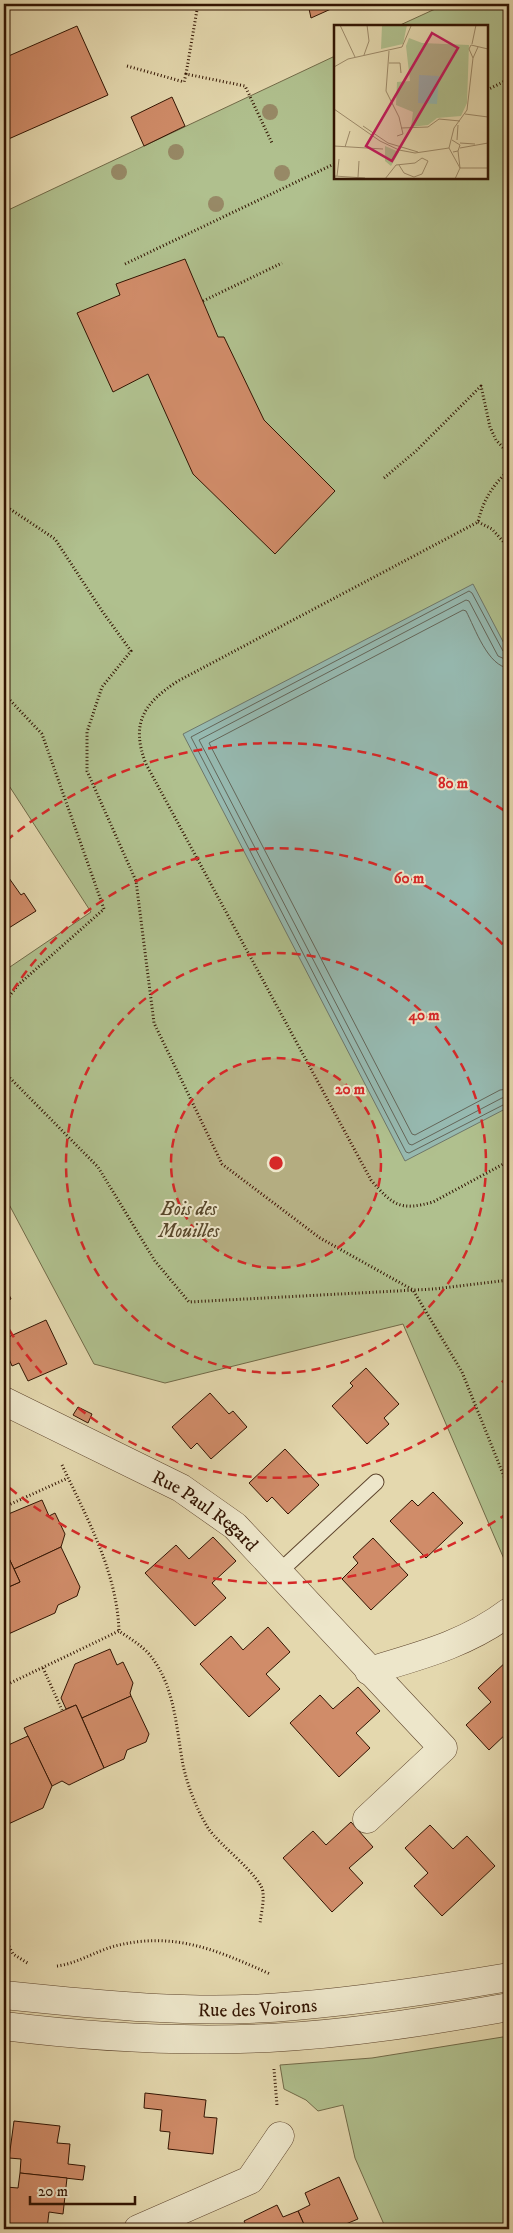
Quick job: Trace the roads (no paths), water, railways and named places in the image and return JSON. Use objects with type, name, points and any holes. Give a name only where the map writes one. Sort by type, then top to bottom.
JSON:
[{"type":"street","name":"Rue Paul Regard","points":[[4,1402],[198,1498],[235,1526],[443,1748],[367,1819]]},
{"type":"street","points":[[369,1671],[461,1642],[485,1629],[509,1612]]},
{"type":"street","name":"Rue des Voirons","points":[[4,1995],[101,2004],[199,2008],[294,2006],[406,1994],[509,1977]]},
{"type":"street","name":"Rue des Voirons","points":[[4,2026],[125,2036],[270,2038],[399,2026],[509,2008]]},
{"type":"street","points":[[138,2229],[250,2180],[280,2136]]},
{"type":"lane","points":[[278,1573],[376,1482]]},
{"type":"water","points":[[473,584],[509,653],[509,1107],[405,1161],[183,734]]},
{"type":"park label","name":"Bois des Mouilles","points":[[189,1219]]}]
